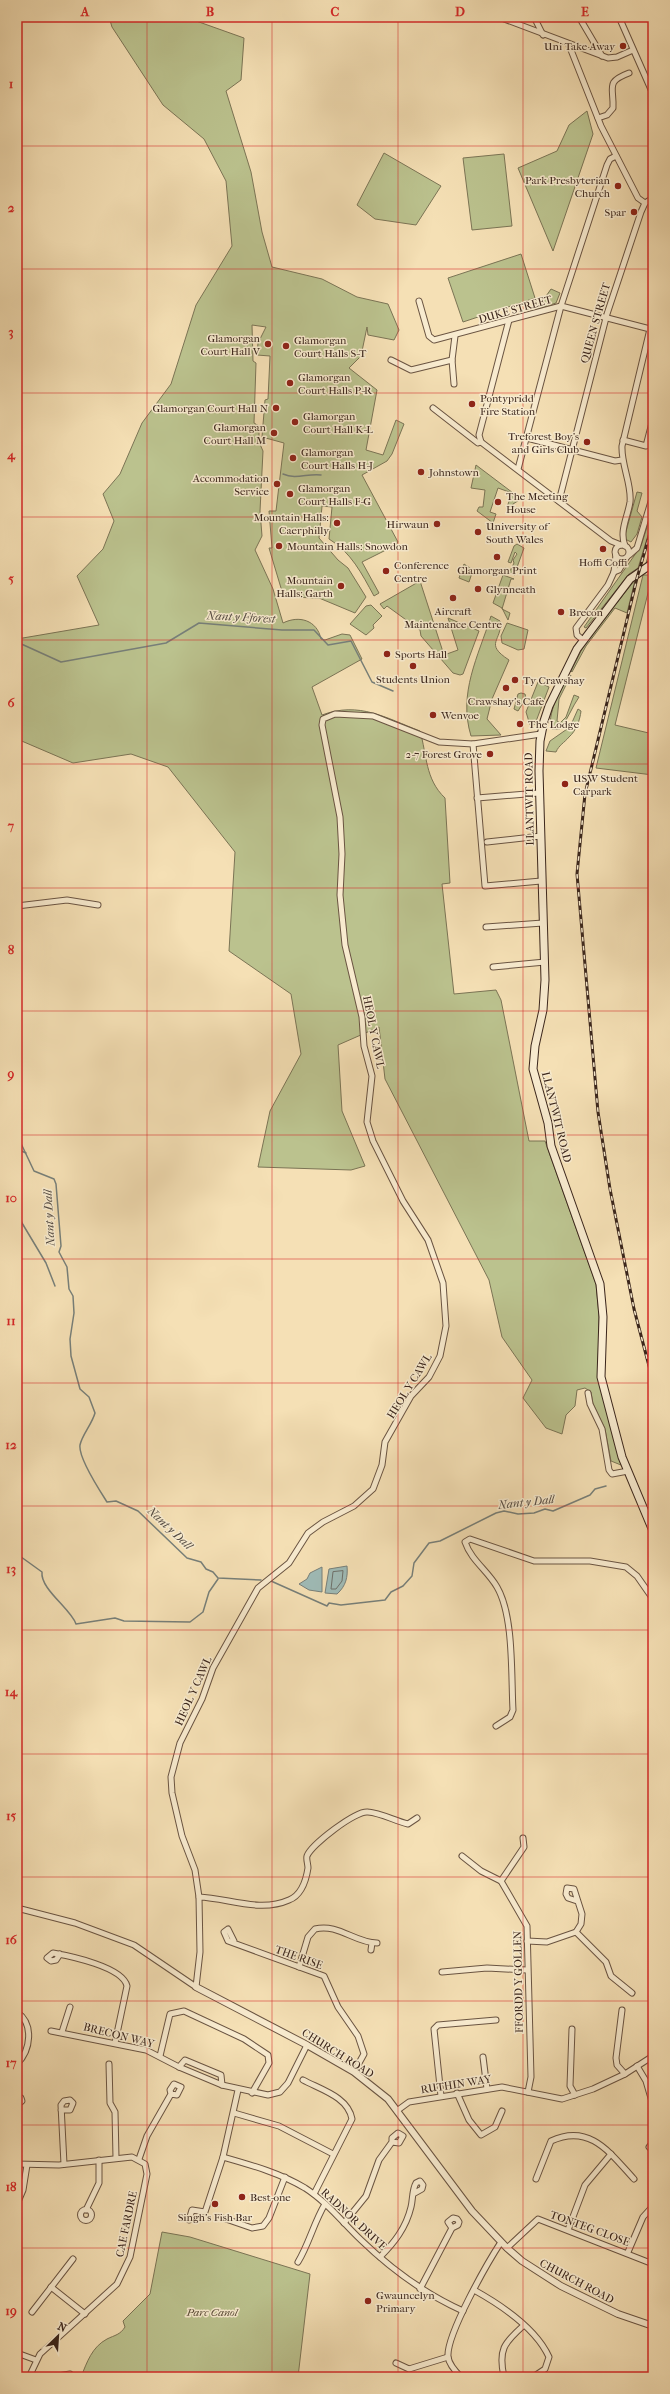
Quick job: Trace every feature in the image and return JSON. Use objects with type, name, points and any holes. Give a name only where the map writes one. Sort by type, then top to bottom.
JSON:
[{"type":"main road","name":"LLANTWIT ROAD","points":[[653,563],[630,579],[583,640],[549,706],[541,734],[541,882],[545,962],[543,1010],[535,1046],[533,1069],[548,1124],[551,1146],[600,1284],[603,1317],[601,1377],[616,1437],[628,1471],[653,1531]]},
{"type":"street","points":[[534,17],[543,35]]},
{"type":"street","points":[[579,17],[602,56]]},
{"type":"street","points":[[619,17],[653,94]]},
{"type":"street","points":[[499,18],[602,56],[613,58],[633,50]]},
{"type":"street","points":[[569,45],[598,118],[638,198],[645,203],[653,198]]},
{"type":"street","points":[[598,118],[607,115],[613,108],[610,89],[613,81],[618,77],[629,73]]},
{"type":"street","points":[[518,469],[566,288],[607,165],[610,159],[616,156]]},
{"type":"street","name":"QUEEN STREET","points":[[559,501],[606,317],[645,203]]},
{"type":"street","name":"DUKE STREET","points":[[419,301],[429,336],[434,340],[455,336],[561,306],[652,330]]},
{"type":"street","points":[[481,442],[479,435],[509,320]]},
{"type":"street","points":[[627,557],[622,536],[630,501],[622,460],[623,440],[652,330]]},
{"type":"street","points":[[454,384],[452,360],[455,336]]},
{"type":"street","points":[[391,360],[410,370],[452,360]]},
{"type":"street","points":[[433,408],[470,439],[478,443],[481,442],[611,541],[624,546]]},
{"type":"street","points":[[623,440],[646,446],[653,419]]},
{"type":"street","points":[[527,438],[615,461],[622,460]]},
{"type":"street","points":[[614,572],[619,570],[627,557],[636,548],[653,495]]},
{"type":"street","points":[[611,541],[620,559],[627,557]]},
{"type":"street","points":[[583,640],[577,635],[576,628],[608,585],[614,572],[616,553],[624,546],[638,543]]},
{"type":"street","name":"HEOL Y CAWL","points":[[199,1897],[195,1870],[182,1836],[172,1793],[171,1777],[180,1743],[202,1700],[213,1668],[258,1588],[289,1563],[308,1533],[323,1522],[354,1506],[373,1489],[382,1465],[385,1442],[411,1396],[429,1377],[440,1356],[446,1326],[443,1283],[428,1240],[396,1188],[372,1141],[367,1122],[372,1076],[364,1046],[362,1017],[345,945],[340,895],[342,854],[340,817],[322,725],[323,719],[336,714],[373,716],[439,742],[473,744]]},
{"type":"street","points":[[541,734],[473,744],[485,886],[541,882]]},
{"type":"street","points":[[477,798],[540,793]]},
{"type":"street","points":[[486,842],[541,836]]},
{"type":"street","points":[[17,906],[67,900],[98,904]]},
{"type":"street","points":[[486,927],[543,922]]},
{"type":"street","points":[[493,967],[545,962]]},
{"type":"street","points":[[588,1393],[590,1404],[602,1429],[612,1474],[628,1471]]},
{"type":"street","points":[[496,1726],[510,1717],[512,1710],[508,1619],[497,1586],[481,1568],[466,1542],[470,1539],[521,1558],[534,1561],[590,1561],[626,1567],[637,1576],[653,1599]]},
{"type":"street","points":[[196,1987],[200,1952],[199,1897],[245,1904],[267,1905],[287,1901],[294,1898],[302,1889],[308,1868],[308,1856],[314,1847],[354,1815],[366,1812],[408,1824],[418,1818]]},
{"type":"street","points":[[462,1856],[481,1871],[501,1881],[524,1847],[523,1838]]},
{"type":"street","name":"FFORDD Y GOLLEN","points":[[501,1881],[527,1926],[531,2077],[528,2092]]},
{"type":"street","points":[[527,1941],[547,1942],[576,1932],[581,1924],[582,1914],[577,1901]]},
{"type":"street","name":"CHURCH ROAD","points":[[17,1908],[75,1923],[134,1945],[196,1987],[307,2045],[354,2072],[388,2099],[398,2110],[451,2185],[501,2242],[522,2261],[561,2286],[618,2314],[653,2326]]},
{"type":"street","points":[[299,1967],[308,1937],[315,1929],[332,1929],[346,1933],[358,1940],[374,1943],[371,1950]]},
{"type":"street","points":[[576,1932],[606,1962],[611,1976],[632,1993]]},
{"type":"street","name":"THE RISE","points":[[234,1941],[324,1976],[338,2007],[358,2036],[364,2054],[354,2072]]},
{"type":"street","points":[[60,1954],[118,1973],[126,1981],[127,1986],[115,2043]]},
{"type":"street","points":[[442,1972],[487,1968],[527,1970]]},
{"type":"street","points":[[62,2032],[70,2007]]},
{"type":"street","points":[[622,2010],[616,2058],[617,2065],[625,2074]]},
{"type":"street","points":[[160,2056],[170,2014],[184,2011],[250,2043],[268,2055],[269,2063],[252,2093]]},
{"type":"street","points":[[17,2012],[26,2023],[28,2036],[27,2051],[17,2064]]},
{"type":"street","points":[[441,2096],[434,2030],[438,2025],[496,2020]]},
{"type":"street","points":[[572,2030],[570,2086],[575,2095]]},
{"type":"street","name":"BRECON WAY","points":[[51,2031],[146,2050],[179,2067],[238,2090],[268,2095],[280,2092],[288,2083],[307,2045]]},
{"type":"street","points":[[483,2056],[487,2089]]},
{"type":"street","name":"RUTHIN WAY","points":[[398,2110],[409,2102],[502,2087],[562,2099],[625,2074],[653,2056]]},
{"type":"street","points":[[179,2067],[185,2060],[221,2074],[222,2084]]},
{"type":"street","points":[[109,2064],[110,2103],[115,2116],[116,2158]]},
{"type":"street","points":[[637,2066],[646,2081],[653,2105]]},
{"type":"street","points":[[303,2080],[345,2102],[350,2108],[352,2119],[314,2194]]},
{"type":"street","points":[[189,2220],[192,2210],[205,2212],[223,2157],[238,2090]]},
{"type":"street","points":[[17,2164],[64,2164],[116,2158],[139,2160],[147,2136],[171,2094]]},
{"type":"street","points":[[457,2094],[468,2120],[481,2135],[495,2127],[502,2112]]},
{"type":"street","points":[[17,2096],[21,2098],[22,2101],[17,2105]]},
{"type":"street","points":[[61,2110],[64,2164]]},
{"type":"street","points":[[234,2113],[278,2126],[334,2154]]},
{"type":"street","points":[[536,2179],[551,2141],[571,2134],[590,2138],[611,2154],[634,2179]]},
{"type":"street","points":[[344,2223],[366,2196],[379,2160],[392,2142]]},
{"type":"street","points":[[653,2142],[650,2146],[653,2151]]},
{"type":"street","points":[[568,2230],[585,2185],[611,2154]]},
{"type":"street","name":"RADNOR DRIVE","points":[[223,2157],[285,2178],[314,2194],[395,2272],[420,2289],[463,2311]]},
{"type":"street","points":[[86,2210],[99,2183],[99,2160]]},
{"type":"street","name":"CAE FARDRE","points":[[29,2377],[36,2360],[117,2284],[130,2257],[147,2174],[145,2164],[139,2160]]},
{"type":"street","points":[[17,2204],[23,2190],[27,2165]]},
{"type":"street","points":[[223,2218],[252,2228],[263,2226],[269,2218],[285,2178]]},
{"type":"street","points":[[380,2257],[399,2237],[410,2214],[413,2194]]},
{"type":"street","points":[[298,2262],[306,2249],[318,2216],[325,2204]]},
{"type":"street","points":[[628,2252],[642,2217],[652,2209]]},
{"type":"street","name":"TONTEG CLOSE","points":[[507,2248],[538,2219],[628,2252],[653,2264]]},
{"type":"street","points":[[420,2289],[452,2228]]},
{"type":"street","points":[[461,2377],[448,2357],[449,2346],[463,2311],[486,2265],[501,2242]]},
{"type":"street","points":[[32,2312],[73,2259]]},
{"type":"street","points":[[51,2287],[85,2314]]},
{"type":"street","points":[[474,2290],[523,2326],[545,2347],[549,2357],[545,2369],[533,2377]]},
{"type":"street","points":[[504,2377],[502,2352],[508,2340],[523,2326]]},
{"type":"street","points":[[17,2353],[36,2360]]},
{"type":"street","points":[[396,2363],[409,2369],[448,2357]]},
{"type":"street","points":[[52,2377],[70,2374]]},
{"type":"green space","points":[[109,17],[185,17],[244,38],[241,80],[226,91],[251,172],[262,232],[272,267],[322,279],[357,297],[388,304],[399,330],[394,340],[368,335],[367,327],[361,356],[349,368],[377,390],[366,450],[383,455],[396,420],[404,424],[392,454],[387,461],[362,475],[398,542],[396,545],[394,542],[386,546],[388,549],[362,562],[379,593],[374,596],[350,557],[337,544],[329,539],[332,507],[322,506],[319,538],[338,560],[348,568],[366,597],[355,613],[319,598],[287,597],[281,588],[269,548],[272,548],[269,511],[276,511],[284,443],[262,437],[265,400],[268,399],[270,356],[257,355],[258,343],[266,327],[252,325],[253,361],[256,363],[254,423],[259,426],[259,442],[263,451],[260,511],[262,536],[255,550],[273,589],[283,623],[295,619],[311,623],[316,627],[321,639],[325,640],[342,634],[350,635],[362,659],[312,687],[322,715],[335,711],[360,710],[384,717],[420,731],[430,775],[438,791],[445,798],[450,883],[442,884],[454,994],[496,990],[501,1000],[529,1141],[545,1141],[596,1284],[599,1315],[598,1377],[621,1465],[611,1461],[605,1429],[593,1404],[591,1392],[585,1388],[577,1390],[575,1406],[566,1415],[562,1434],[546,1428],[523,1398],[532,1380],[502,1337],[489,1280],[385,1079],[379,1027],[338,1045],[342,1111],[365,1166],[351,1170],[258,1167],[270,1111],[301,1054],[291,994],[229,951],[235,852],[168,767],[131,754],[73,763],[17,739],[17,639],[99,625],[77,576],[103,549],[114,521],[103,494],[120,474],[142,423],[171,384],[196,305],[232,246],[226,181],[204,139],[163,105],[112,27]]},
{"type":"green space","points":[[587,111],[593,134],[553,251],[518,168],[557,151],[569,125]]},
{"type":"green space","points":[[384,153],[441,186],[416,225],[375,219],[357,205]]},
{"type":"green space","points":[[504,154],[512,226],[472,230],[463,158]]},
{"type":"green space","points":[[521,254],[535,298],[463,322],[448,278]]},
{"type":"green space","points":[[551,289],[560,293],[556,303],[538,309],[535,307],[534,305],[542,302]]},
{"type":"green space","points":[[476,465],[521,499],[513,504],[512,508],[507,507],[512,493],[498,488],[490,512],[496,514],[493,523],[477,511],[479,507],[483,507],[485,490],[471,488]]},
{"type":"green space","points":[[637,492],[642,493],[637,511],[642,517],[637,534],[631,542],[625,539],[625,535]]},
{"type":"green space","points":[[653,508],[653,519],[638,568],[629,574],[586,628],[584,627],[641,546]]},
{"type":"green space","points":[[653,539],[653,559],[646,563]]},
{"type":"green space","points":[[517,544],[524,548],[516,570],[513,569],[512,573],[515,575],[504,571],[505,568],[510,571],[514,563],[513,560],[517,554],[515,552],[511,563],[508,562],[514,546]]},
{"type":"green space","points":[[464,564],[473,570],[469,582],[459,578]]},
{"type":"green space","points":[[503,575],[514,579],[511,579],[502,608],[493,603]]},
{"type":"green space","points":[[643,575],[651,575],[651,581],[615,725],[653,734],[653,775],[596,768]]},
{"type":"green space","points":[[635,580],[627,613],[615,608],[586,646],[572,672],[571,671],[586,641]]},
{"type":"green space","points":[[420,581],[444,655],[458,650],[448,618],[479,631],[463,674],[460,675],[453,673],[421,636],[420,630],[387,606],[384,609],[380,604]]},
{"type":"green space","points":[[371,605],[382,616],[373,625],[374,628],[366,635],[350,624],[366,606]]},
{"type":"green space","points":[[503,609],[510,613],[508,620]]},
{"type":"green space","points":[[491,616],[500,621],[500,628],[496,642],[497,650],[509,660],[492,699],[487,719],[501,735],[471,736],[467,705],[468,690],[471,675]]},
{"type":"green space","points":[[507,623],[528,630],[524,649],[518,650],[502,643],[501,636]]},
{"type":"green space","points":[[571,675],[559,699],[557,721],[560,723],[566,717],[574,695],[579,697],[560,729],[552,729],[550,724],[553,709],[563,685]]},
{"type":"green space","points":[[538,682],[549,687],[535,724],[530,725],[526,712]]},
{"type":"green space","points":[[518,694],[525,694],[526,698],[518,711],[514,709]]},
{"type":"green space","points":[[578,709],[581,711],[574,732],[556,752],[546,751],[550,741],[570,727]]},
{"type":"green space","name":"Parc Canol","points":[[162,2232],[190,2237],[310,2274],[298,2377],[81,2377],[88,2360],[97,2346],[121,2332],[125,2327],[123,2321],[150,2294]]},
{"type":"water","points":[[347,1566],[346,1581],[340,1591],[337,1594],[325,1593],[329,1569]]},
{"type":"water","points":[[322,1567],[322,1592],[309,1590],[299,1584],[307,1579],[310,1573]]},
{"type":"waterway","points":[[283,474],[288,476],[321,475]]},
{"type":"waterway","name":"Nant y Fforest","points":[[17,642],[61,662],[166,643],[199,623],[282,630],[314,630],[328,645],[351,641],[372,682],[393,691]]},
{"type":"waterway","name":"Nant y Dall","points":[[17,1135],[34,1171],[54,1179],[56,1184],[61,1246],[59,1252],[67,1267],[69,1289],[73,1296],[74,1313],[70,1339],[71,1356],[80,1389],[89,1397],[95,1413],[80,1445],[82,1458],[90,1474],[107,1502],[116,1501],[138,1511],[187,1558],[201,1562],[206,1569],[213,1572],[218,1578],[261,1580]]},
{"type":"waterway","name":"Nant y Dall","points":[[17,1149],[26,1153]]},
{"type":"waterway","points":[[17,1208],[22,1223],[46,1263],[55,1286]]},
{"type":"waterway","name":"Nant y Dall","points":[[271,1581],[327,1606],[329,1603],[341,1605],[385,1600],[391,1592],[403,1586],[412,1576],[414,1563],[429,1543],[440,1541],[496,1513],[504,1511],[518,1514],[534,1513],[545,1509],[553,1511],[590,1495],[595,1489],[606,1486]]},
{"type":"waterway","points":[[17,1554],[42,1572],[46,1585],[73,1618],[76,1624],[115,1618],[124,1621],[190,1622],[203,1612],[209,1592],[218,1579]]},
{"type":"railway","points":[[653,523],[637,578],[585,794],[577,874],[598,1112],[610,1189],[634,1309],[653,1381]]},
{"type":"place","name":"Uni Take Away","points":[[623,46]]},
{"type":"place","name":"Park Presbyterian Church","points":[[618,186]]},
{"type":"place","name":"Spar","points":[[634,212]]},
{"type":"place","name":"Glamorgan Court Hall V","points":[[268,344]]},
{"type":"place","name":"Glamorgan Court Halls S-T","points":[[286,346]]},
{"type":"place","name":"Glamorgan Court Halls P-R","points":[[290,383]]},
{"type":"place","name":"Pontypridd Fire Station","points":[[472,404]]},
{"type":"place","name":"Glamorgan Court Hall N","points":[[276,408]]},
{"type":"place","name":"Glamorgan Court Hall K-L","points":[[295,422]]},
{"type":"place","name":"Glamorgan Court Hall M","points":[[274,433]]},
{"type":"place","name":"Treforest Boy's and Girls Club","points":[[587,442]]},
{"type":"place","name":"Glamorgan Court Halls H-J","points":[[293,458]]},
{"type":"place","name":"Johnstown","points":[[421,472]]},
{"type":"place","name":"Accommodation Service","points":[[277,484]]},
{"type":"place","name":"Glamorgan Court Halls F-G","points":[[290,494]]},
{"type":"place","name":"The Meeting House","points":[[498,502]]},
{"type":"place","name":"Mountain Halls: Caerphilly","points":[[337,523]]},
{"type":"place","name":"Hirwaun","points":[[437,524]]},
{"type":"place","name":"University of South Wales","points":[[478,532]]},
{"type":"place","name":"Mountain Halls: Snowdon","points":[[279,546]]},
{"type":"place","name":"Hoffi Coffi","points":[[603,549]]},
{"type":"place","name":"Glamorgan Print","points":[[497,557]]},
{"type":"place","name":"Conference Centre","points":[[386,571]]},
{"type":"place","name":"Mountain Halls: Garth","points":[[341,586]]},
{"type":"place","name":"Glynneath","points":[[478,589]]},
{"type":"place","name":"Aircraft Maintenance Centre","points":[[453,598]]},
{"type":"place","name":"Brecon","points":[[561,612]]},
{"type":"place","name":"Sports Hall","points":[[387,654]]},
{"type":"place","name":"Students Union","points":[[413,666]]},
{"type":"place","name":"Ty Crawshay","points":[[515,680]]},
{"type":"place","name":"Crawshay's Cafe","points":[[506,688]]},
{"type":"place","name":"Wenvoe","points":[[433,715]]},
{"type":"place","name":"The Lodge","points":[[520,724]]},
{"type":"place","name":"2-7 Forest Grove","points":[[490,754]]},
{"type":"place","name":"USW Student Carpark","points":[[565,784]]},
{"type":"place","name":"Best-one","points":[[242,2197]]},
{"type":"place","name":"Singh's Fish Bar","points":[[215,2204]]},
{"type":"place","name":"Gwauncelyn Primary","points":[[368,2301]]}]
